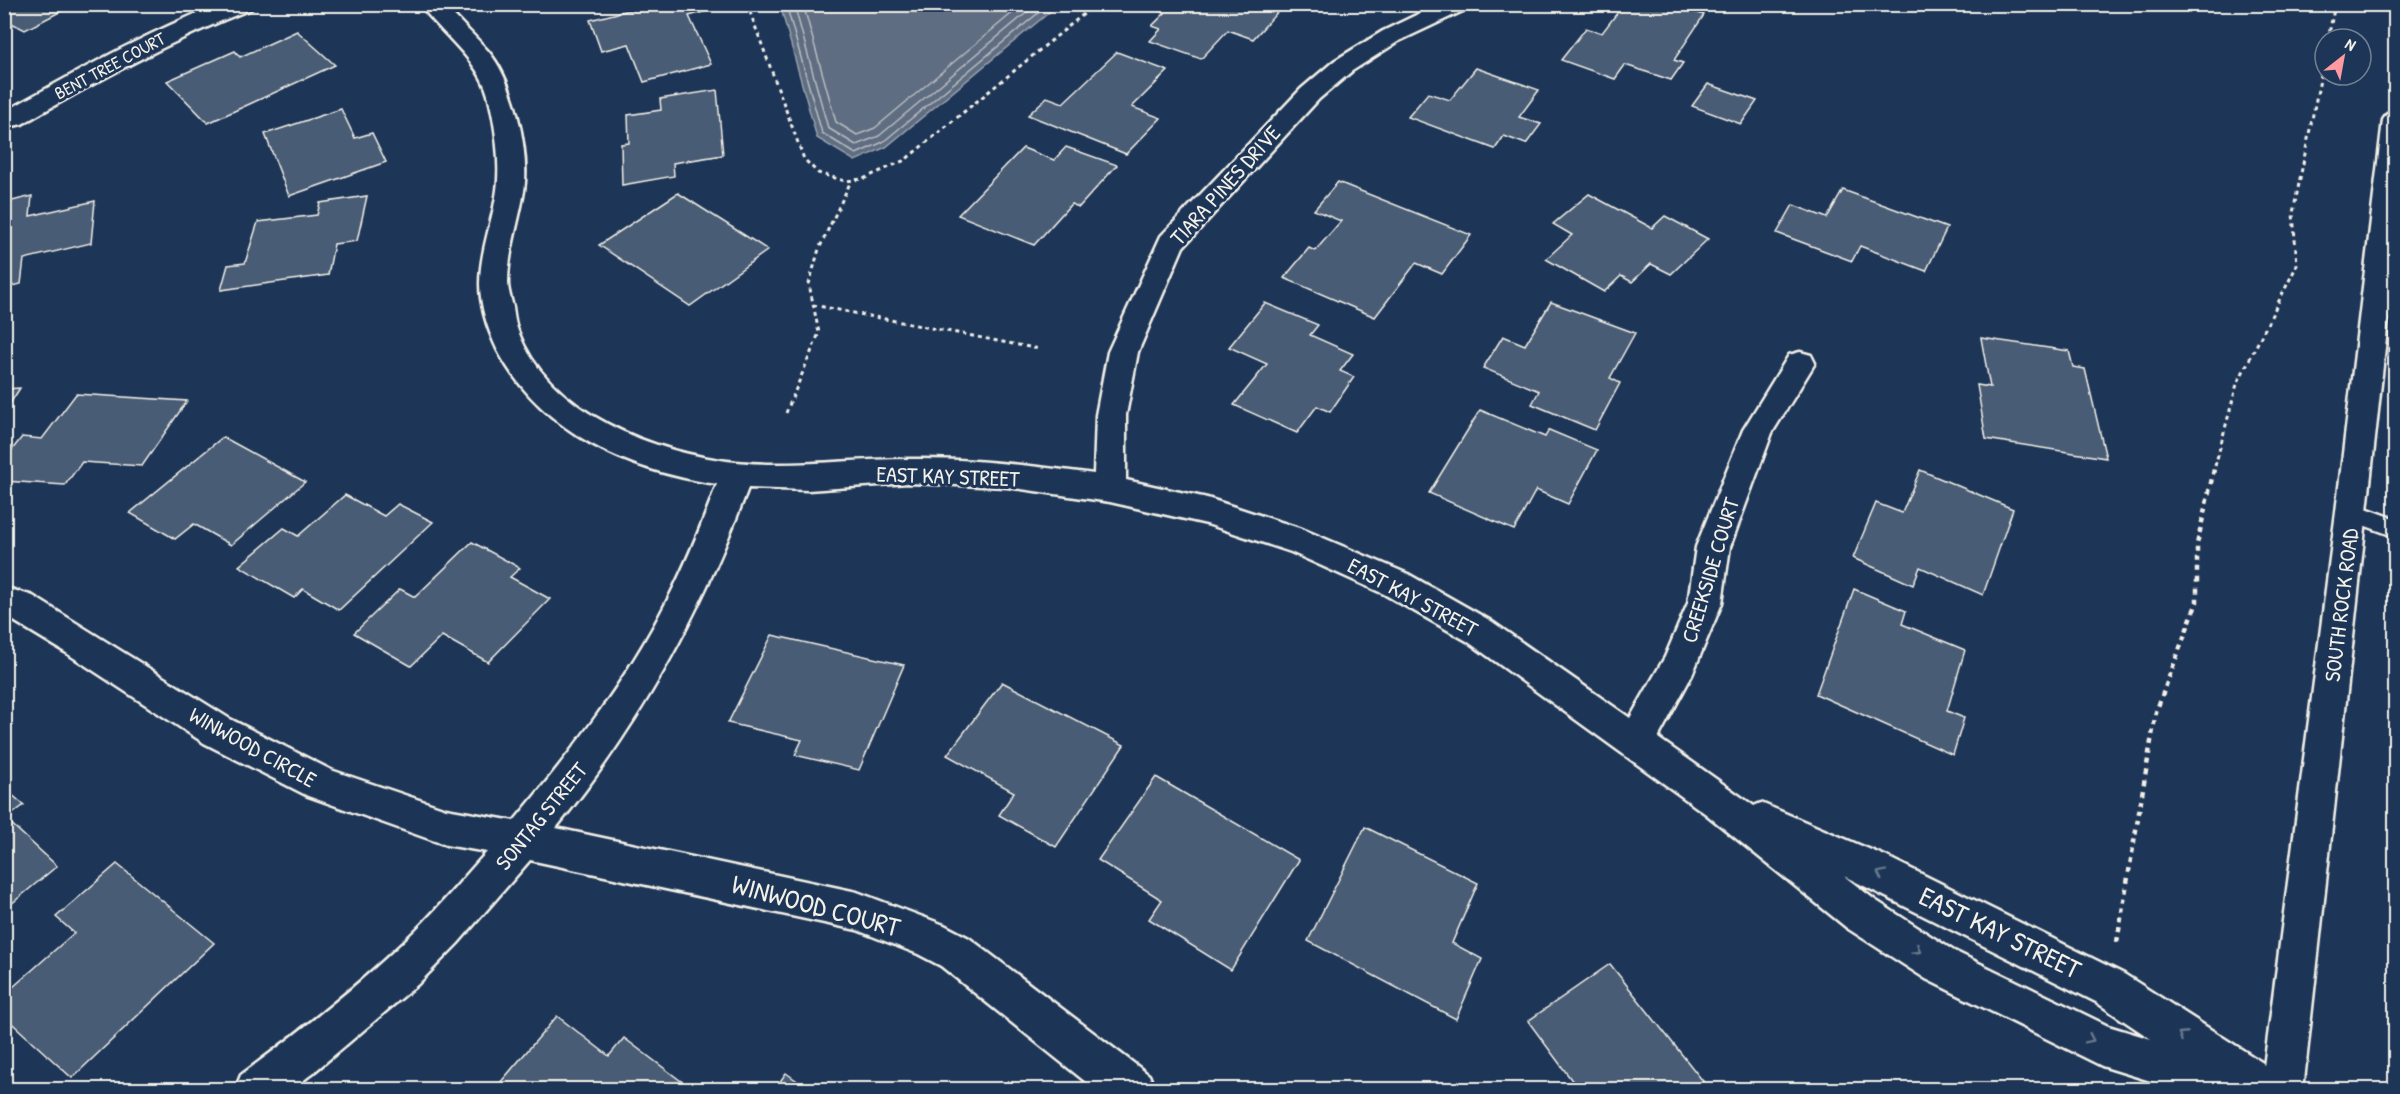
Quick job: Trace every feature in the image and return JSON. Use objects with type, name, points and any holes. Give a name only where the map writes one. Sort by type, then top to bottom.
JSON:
[{"type":"street","name":"BENT TREE COURT","points":[[13,118],[172,33],[243,4]]},
{"type":"street","name":"EAST KAY STREET","points":[[431,4],[458,36],[480,57],[500,92],[509,137],[511,188],[497,251],[494,285],[503,331],[522,368],[552,402],[593,431],[652,457],[737,475],[808,477],[908,471],[1007,475],[1110,489],[1207,511],[1302,542],[1396,584],[1479,631],[1719,802],[1861,914],[1940,965],[2102,1045],[2251,1089]]},
{"type":"street","name":"TIARA PINES DRIVE","points":[[1110,489],[1111,415],[1123,352],[1171,243],[1303,99],[1343,66],[1391,36],[1459,4]]},
{"type":"street","name":"SOUTH ROCK ROAD","points":[[2282,1089],[2352,512],[2396,120]]},
{"type":"street","name":"CREEKSIDE COURT","points":[[1635,744],[1680,664],[1705,603],[1713,547],[1758,430],[1800,363]]},
{"type":"street","name":"SONTAG STREET","points":[[255,1089],[313,1047],[423,951],[524,841],[595,749],[656,656],[701,567],[737,475]]},
{"type":"street","name":"WINWOOD CIRCLE","points":[[4,601],[21,606],[77,640],[217,731],[321,784],[446,828],[524,841]]},
{"type":"street","name":"EAST KAY STREET","points":[[1719,802],[1871,869],[2110,988],[2267,1089]]},
{"type":"street","name":"WINWOOD COURT","points":[[524,841],[795,896],[856,911],[930,939],[955,952],[1109,1073],[1134,1089]]},
{"type":"lane","points":[[2352,512],[2396,528]]},
{"type":"path","points":[[747,4],[804,159],[818,173],[845,181],[863,179],[905,160],[1096,4]]},
{"type":"path","points":[[2331,27],[2336,4]]},
{"type":"path","points":[[2118,932],[2156,712],[2197,602],[2197,544],[2220,444],[2237,384],[2297,265],[2293,213],[2319,87]]},
{"type":"path","points":[[786,413],[819,333],[809,284],[819,249],[852,181]]},
{"type":"path","points":[[813,305],[1039,349]]},
{"type":"water","points":[[780,4],[1058,5],[886,147],[855,161],[817,138]]},
{"type":"building","points":[[4,4],[75,4],[25,30],[4,19]]},
{"type":"building","points":[[653,4],[704,4],[707,11],[689,16],[711,64],[644,82],[629,44],[601,51],[590,20]]},
{"type":"building","points":[[1159,4],[1280,4],[1283,6],[1253,39],[1228,30],[1201,59],[1150,41],[1161,29],[1152,26],[1165,13],[1154,9]]},
{"type":"building","points":[[1624,4],[1671,4],[1704,15],[1674,60],[1683,63],[1671,80],[1625,65],[1615,79],[1561,60],[1586,28],[1602,33]]},
{"type":"building","points":[[297,31],[335,65],[208,123],[167,81],[235,51],[240,57]]},
{"type":"building","points":[[1117,52],[1168,71],[1132,107],[1161,118],[1126,154],[1028,115],[1047,97],[1063,103]]},
{"type":"building","points":[[1476,68],[1539,90],[1519,117],[1541,124],[1526,144],[1504,136],[1495,149],[1408,117],[1428,93],[1450,100]]},
{"type":"building","points":[[1708,84],[1757,101],[1741,124],[1692,106]]},
{"type":"building","points":[[717,90],[723,155],[673,163],[674,176],[622,185],[621,144],[629,143],[628,115],[661,110],[660,99]]},
{"type":"building","points":[[341,109],[355,138],[372,133],[386,162],[289,196],[265,134]]},
{"type":"building","points":[[1066,147],[1117,165],[1079,207],[1071,204],[1034,245],[958,215],[1023,148],[1054,160]]},
{"type":"building","points":[[1338,182],[1471,235],[1442,274],[1416,263],[1375,317],[1284,278],[1309,248],[1315,251],[1341,221],[1314,210]]},
{"type":"building","points":[[1843,190],[1947,228],[1926,271],[1860,246],[1852,261],[1777,233],[1793,205],[1827,218]]},
{"type":"building","points":[[678,193],[768,250],[690,306],[599,245]]},
{"type":"building","points":[[1589,194],[1652,228],[1665,216],[1708,239],[1671,274],[1651,264],[1632,282],[1621,276],[1604,292],[1546,259],[1572,235],[1553,224]]},
{"type":"building","points":[[32,196],[30,216],[95,201],[91,243],[24,259],[21,284],[4,288],[4,203]]},
{"type":"building","points":[[367,196],[357,241],[334,244],[328,275],[221,290],[228,265],[245,263],[258,222],[317,215],[320,203]]},
{"type":"building","points":[[1551,302],[1635,333],[1610,378],[1620,383],[1595,430],[1532,404],[1539,391],[1483,368],[1503,336],[1525,345]]},
{"type":"building","points":[[1265,303],[1318,325],[1310,335],[1353,354],[1340,371],[1354,377],[1330,412],[1317,406],[1297,433],[1234,405],[1267,364],[1229,347]]},
{"type":"building","points":[[1981,338],[2069,351],[2073,367],[2085,369],[2106,458],[1986,439],[1977,385],[1990,387]]},
{"type":"building","points":[[20,388],[4,413],[4,389]]},
{"type":"building","points":[[76,394],[187,401],[142,466],[82,462],[65,485],[4,481],[4,460],[22,437],[42,439]]},
{"type":"building","points":[[1480,410],[1545,437],[1549,430],[1597,450],[1568,504],[1536,490],[1514,530],[1429,493]]},
{"type":"building","points":[[223,437],[305,482],[231,545],[194,524],[175,539],[130,513]]},
{"type":"building","points":[[1920,470],[2013,509],[1983,595],[1920,567],[1913,585],[1853,558],[1876,503],[1902,513]]},
{"type":"building","points":[[345,495],[384,516],[398,504],[433,522],[339,610],[303,589],[294,598],[239,566],[284,528],[298,536]]},
{"type":"building","points":[[472,542],[520,568],[510,577],[550,599],[488,662],[442,636],[411,666],[354,633],[400,589],[415,597]]},
{"type":"building","points":[[1854,589],[1906,611],[1902,624],[1965,650],[1947,711],[1964,718],[1953,755],[1816,694]]},
{"type":"building","points":[[772,635],[904,665],[859,770],[795,755],[802,740],[728,723]]},
{"type":"building","points":[[1002,682],[1124,745],[1056,847],[999,815],[1014,792],[947,755]]},
{"type":"building","points":[[1156,777],[1299,860],[1231,970],[1149,919],[1162,900],[1098,860]]},
{"type":"building","points":[[4,788],[24,805],[6,819],[57,866],[4,910]]},
{"type":"building","points":[[1365,827],[1478,883],[1452,943],[1482,959],[1456,1019],[1308,941]]},
{"type":"building","points":[[117,864],[214,943],[72,1078],[4,1016],[4,995],[74,933],[56,917]]},
{"type":"building","points":[[1610,964],[1710,1090],[1579,1090],[1528,1021]]},
{"type":"building","points":[[557,1016],[609,1056],[624,1038],[693,1090],[494,1090]]},
{"type":"building","points":[[786,1073],[810,1090],[774,1090]]}]
